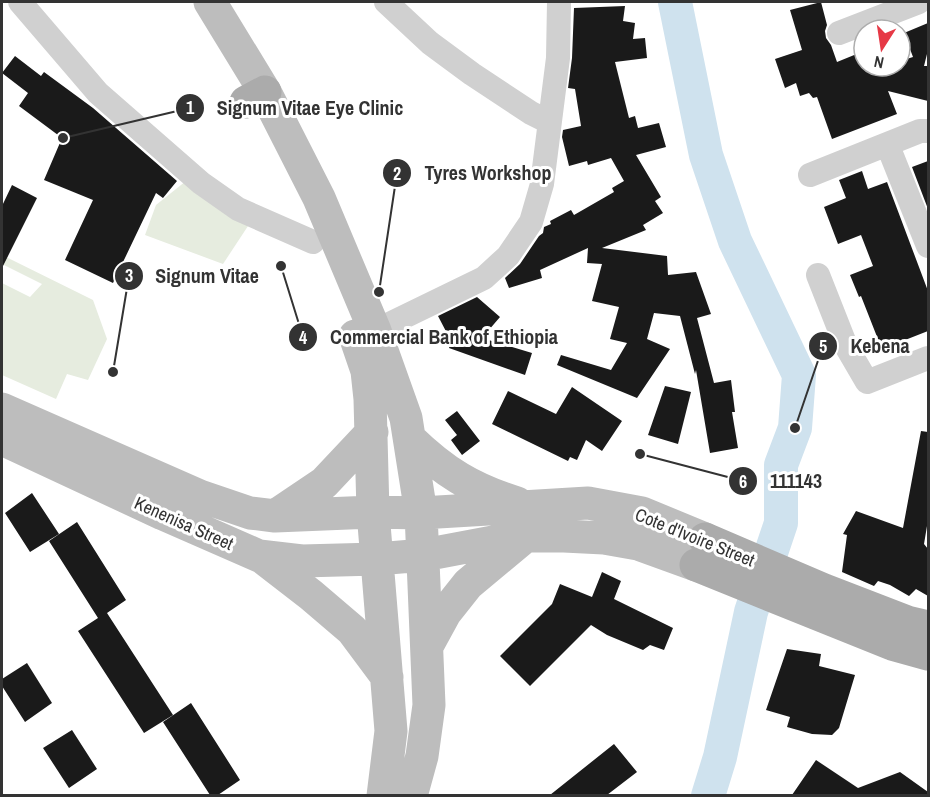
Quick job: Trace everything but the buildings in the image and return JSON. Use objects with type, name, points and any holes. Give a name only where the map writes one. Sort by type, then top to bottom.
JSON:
[{"type":"main road","points":[[190,2],[255,97],[319,198],[375,331],[406,418],[421,513],[429,705],[422,756],[411,795]]},
{"type":"main road","points":[[210,2],[255,97],[291,191],[355,336],[367,371],[372,432],[373,512],[391,731],[384,795]]},
{"type":"main road","name":"Kenenisa Street","points":[[2,409],[200,496],[250,513],[275,516],[373,512],[421,513]]},
{"type":"main road","points":[[275,516],[324,483],[372,432]]},
{"type":"main road","name":"Kenenisa Street","points":[[2,439],[259,556],[302,561],[424,555]]},
{"type":"main road","points":[[410,439],[436,464],[487,493],[526,521],[503,553],[468,584],[445,613],[427,646]]},
{"type":"main road","name":"Cote d'Ivoire Street","points":[[424,555],[588,503],[642,513],[700,552],[821,603],[892,644],[928,654]]},
{"type":"main road","name":"Cote d'Ivoire Street","points":[[421,513],[526,521]]},
{"type":"main road","points":[[259,556],[312,595],[351,630],[387,677]]},
{"type":"main road","name":"Cote d'Ivoire Street","points":[[821,603],[928,627]]},
{"type":"street","points":[[20,2],[98,93],[201,183],[238,209],[313,242]]},
{"type":"street","points":[[386,2],[430,44],[531,113],[549,122]]},
{"type":"street","points":[[375,331],[484,278],[508,256],[531,222],[542,184],[558,58],[559,2]]},
{"type":"street","points":[[839,33],[919,2]]},
{"type":"street","points":[[810,175],[888,146],[920,131],[928,130]]},
{"type":"street","points":[[888,146],[928,246]]},
{"type":"street","points":[[818,275],[846,346],[867,382],[928,358]]},
{"type":"shaded area","points":[[186,181],[248,226],[223,264],[145,235],[156,205]]},
{"type":"shaded area","points":[[2,255],[93,300],[107,339],[88,380],[67,374],[56,399],[2,375],[2,283],[30,297],[42,284],[2,264]]},
{"type":"waterway","points":[[675,2],[706,155],[735,241],[799,375],[795,428],[781,465],[781,523],[751,612],[720,757],[708,796]]},
{"type":"place","name":"Signum Vitae Eye Clinic","points":[[63,138]]},
{"type":"place","name":"Commercial Bank of Ethiopia","points":[[281,266]]},
{"type":"place","name":"Tyres Workshop","points":[[379,292]]},
{"type":"place","name":"Signum Vitae","points":[[113,372]]},
{"type":"place","name":"Kebena","points":[[795,428]]},
{"type":"place","name":"111143","points":[[640,454]]}]
